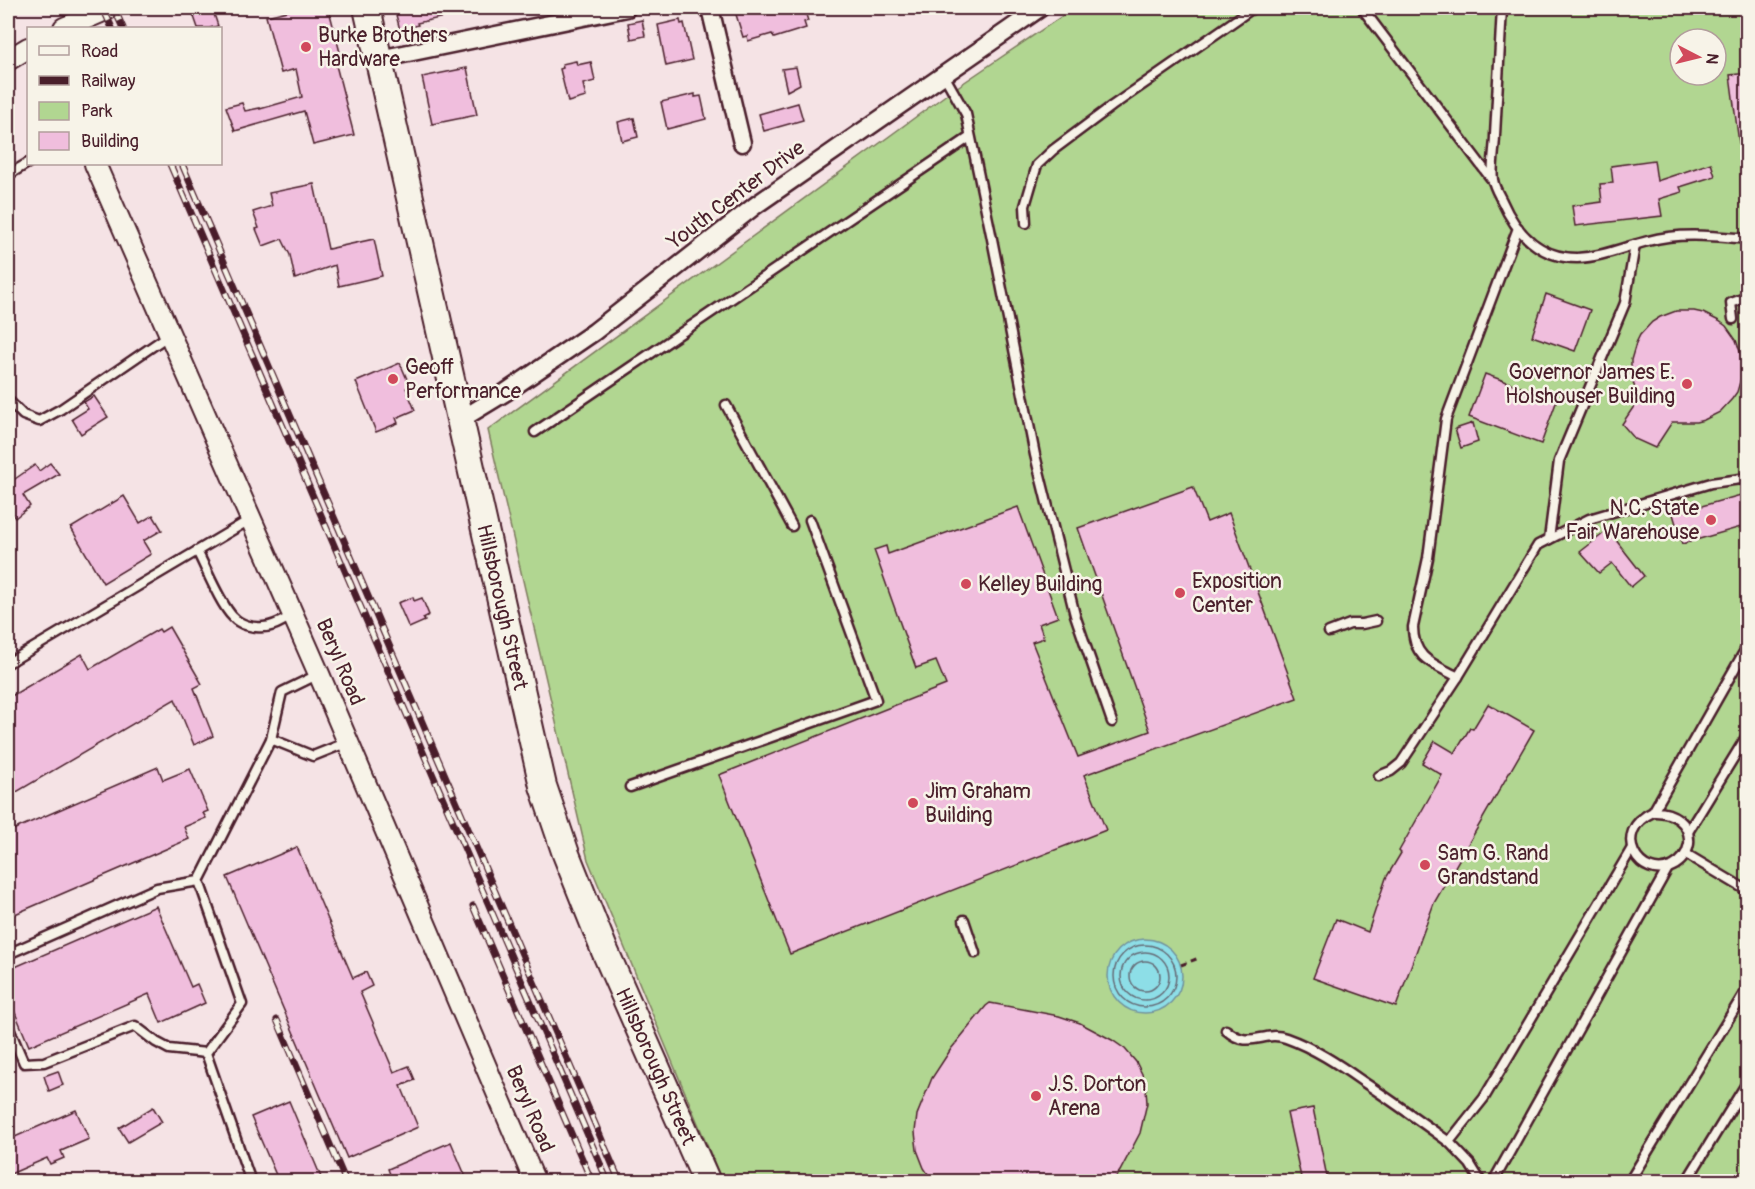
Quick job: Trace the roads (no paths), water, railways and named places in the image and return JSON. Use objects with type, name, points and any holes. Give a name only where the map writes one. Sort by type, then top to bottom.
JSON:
[{"type":"main road","name":"Hillsborough Street","points":[[367,8],[543,786],[566,854],[604,949],[707,1182]]},
{"type":"street","points":[[66,27],[110,8]]},
{"type":"street","points":[[379,59],[627,8]]},
{"type":"street","points":[[710,8],[742,143]]},
{"type":"street","name":"Youth Center Drive","points":[[460,420],[506,392],[594,332],[756,205],[1040,8]]},
{"type":"street","points":[[8,60],[27,49]]},
{"type":"street","name":"Beryl Road","points":[[95,165],[320,674],[535,1182]]},
{"type":"lane","points":[[1026,223],[1025,206],[1037,165],[1053,150],[1112,106],[1252,8]]},
{"type":"lane","points":[[1362,8],[1493,181],[1505,208],[1518,228],[1544,252],[1576,258],[1596,256],[1647,241],[1690,235],[1748,239]]},
{"type":"lane","points":[[1493,181],[1502,8]]},
{"type":"lane","points":[[944,75],[966,114],[1035,455],[1075,615],[1112,722]]},
{"type":"lane","points":[[535,432],[970,137]]},
{"type":"lane","points":[[8,175],[27,164]]},
{"type":"lane","points":[[1458,677],[1421,655],[1415,646],[1413,627],[1428,558],[1446,419],[1518,228]]},
{"type":"lane","points":[[1549,539],[1559,461],[1625,303],[1635,245]]},
{"type":"lane","points":[[1733,319],[1731,303],[1748,297]]},
{"type":"lane","points":[[8,400],[23,416],[39,420],[61,410],[171,334]]},
{"type":"lane","points":[[726,405],[792,526]]},
{"type":"lane","points":[[1379,776],[1391,771],[1401,763],[1458,677],[1538,544],[1589,519],[1711,483],[1748,478]]},
{"type":"lane","points":[[8,663],[252,518]]},
{"type":"lane","points":[[630,788],[876,700],[810,520]]},
{"type":"lane","points":[[197,551],[227,610],[240,623],[264,627],[274,625],[294,614]]},
{"type":"lane","points":[[1329,632],[1350,624],[1376,621]]},
{"type":"lane","points":[[1653,812],[1748,645]]},
{"type":"lane","points":[[206,1053],[242,1004],[199,881],[271,739],[282,692],[320,674]]},
{"type":"lane","points":[[1688,832],[1748,734]]},
{"type":"lane","points":[[271,739],[313,756],[348,741]]},
{"type":"lane","points":[[1653,812],[1675,815],[1688,832],[1689,843],[1686,854],[1678,863],[1668,868],[1657,869],[1646,866],[1637,859],[1632,848],[1631,837],[1635,826],[1643,817],[1653,812]]},
{"type":"lane","points":[[1449,1142],[1484,1098],[1632,848]]},
{"type":"lane","points":[[1686,854],[1748,891]]},
{"type":"lane","points":[[1493,1182],[1668,868]]},
{"type":"lane","points":[[8,954],[157,888],[199,881]]},
{"type":"lane","points":[[964,920],[975,953]]},
{"type":"lane","points":[[1629,1182],[1748,987]]},
{"type":"lane","points":[[8,1026],[24,1063],[44,1062],[135,1026],[169,1049],[206,1053]]},
{"type":"lane","points":[[1226,1030],[1233,1036],[1251,1040],[1276,1034],[1328,1058],[1449,1142],[1470,1164],[1481,1182]]},
{"type":"lane","points":[[206,1053],[251,1182]]},
{"type":"lane","points":[[1686,1182],[1748,1081]]},
{"type":"water","points":[[1145,939],[1166,945],[1176,955],[1182,976],[1176,997],[1166,1007],[1145,1013],[1124,1007],[1114,997],[1108,976],[1114,955],[1124,945]]},
{"type":"railway","points":[[103,8],[112,27]]},
{"type":"railway","points":[[114,8],[123,27]]},
{"type":"railway","points":[[170,165],[608,1182]]},
{"type":"railway","points":[[182,165],[620,1182]]},
{"type":"railway","points":[[473,906],[592,1182]]},
{"type":"railway","points":[[277,1020],[346,1182]]},
{"type":"place","name":"Burke Brothers Hardware","points":[[306,47]]},
{"type":"place","name":"Geoff Performance","points":[[393,379]]},
{"type":"place","name":"Governor James E. Holshouser Building","points":[[1687,384]]},
{"type":"place","name":"N.C. State Fair Warehouse","points":[[1711,520]]},
{"type":"place","name":"Kelley Building","points":[[966,584]]},
{"type":"place","name":"Exposition Center","points":[[1180,593]]},
{"type":"place","name":"Jim Graham Building","points":[[913,803]]},
{"type":"place","name":"Sam G. Rand Grandstand","points":[[1425,865]]},
{"type":"place","name":"J.S. Dorton Arena","points":[[1036,1096]]}]
